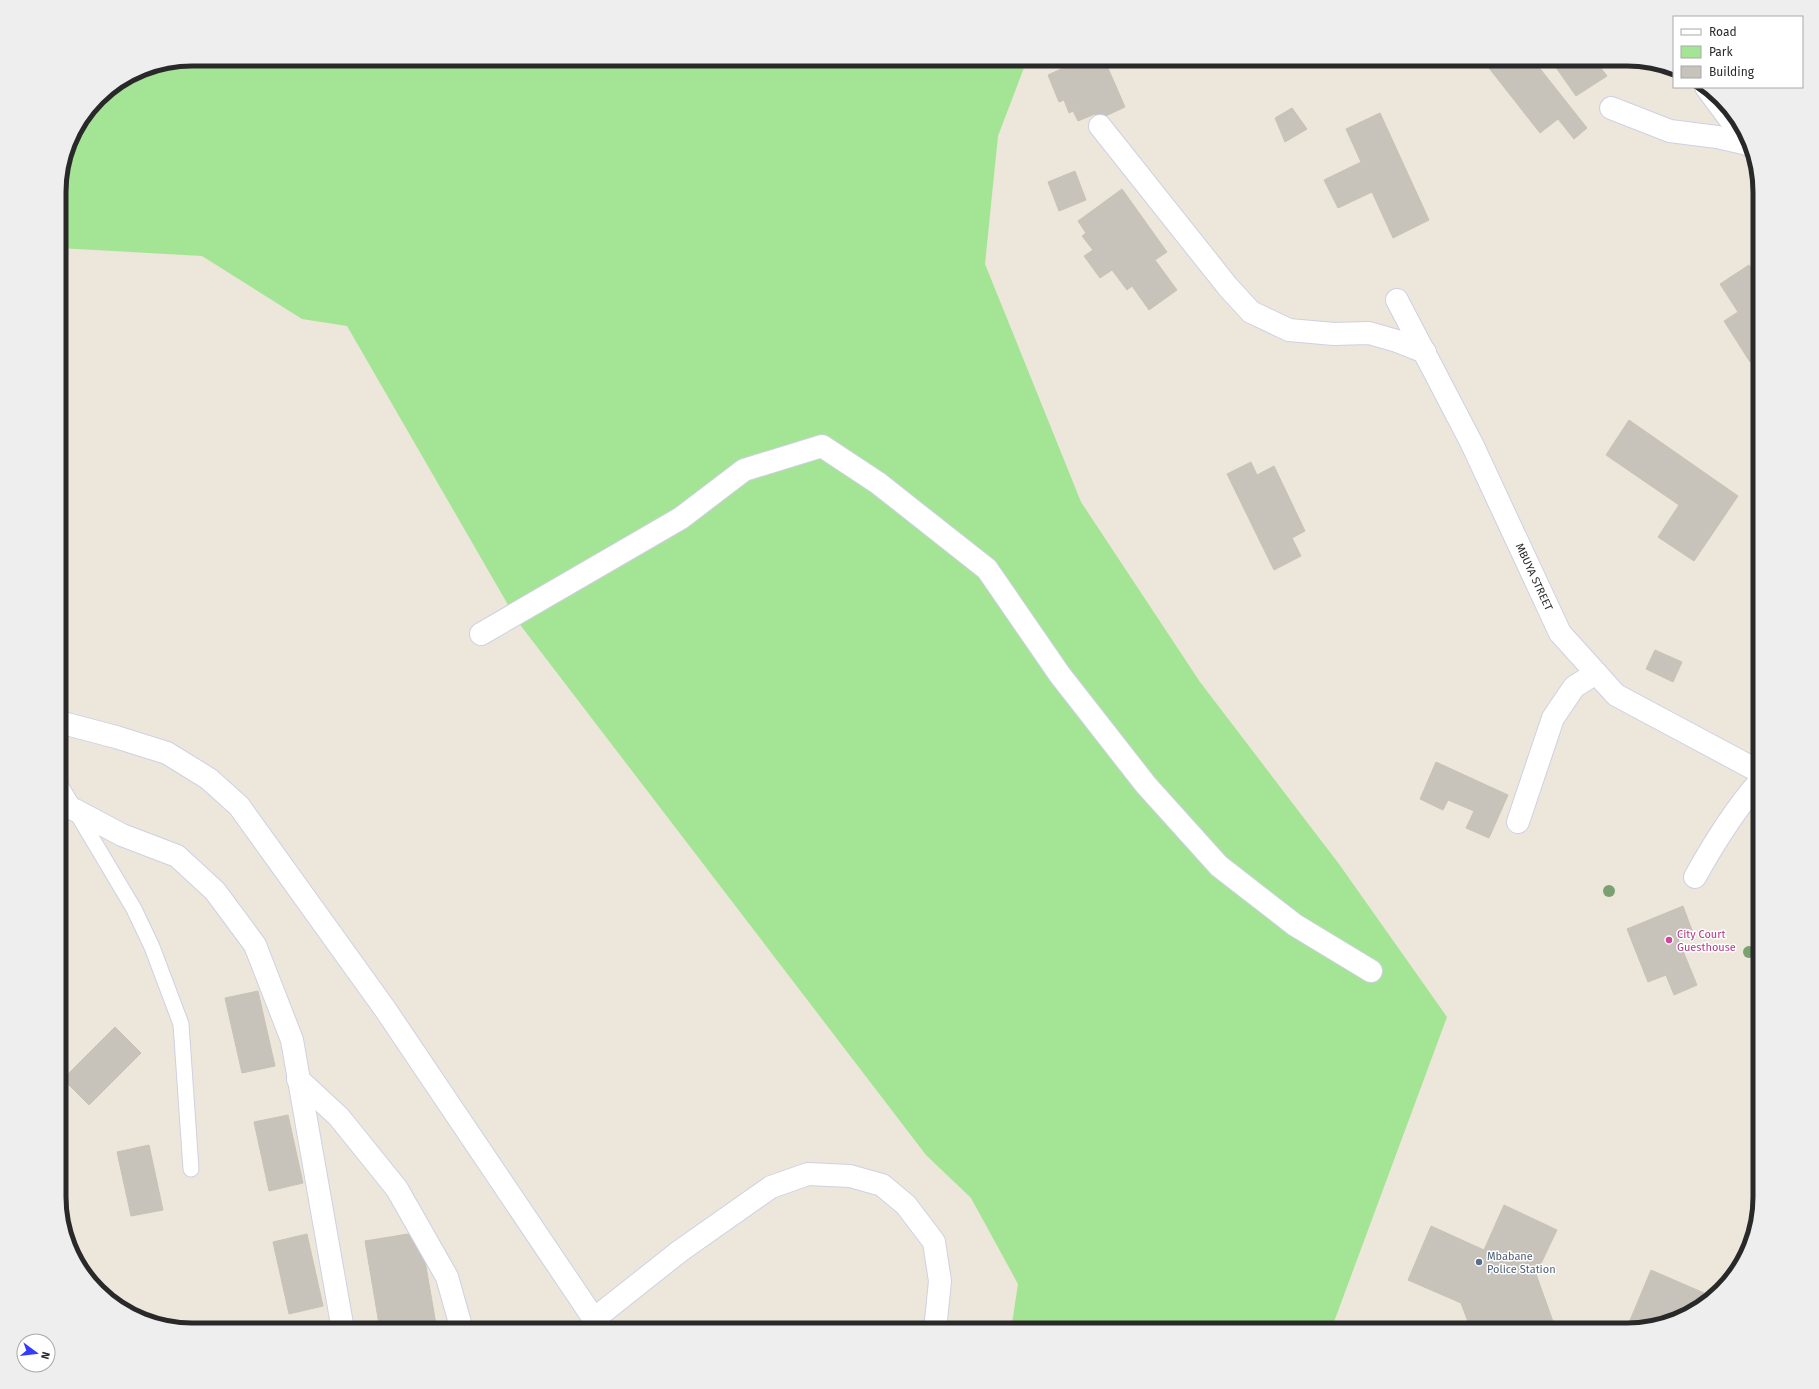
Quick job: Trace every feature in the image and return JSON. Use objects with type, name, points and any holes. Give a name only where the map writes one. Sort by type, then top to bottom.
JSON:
[{"type":"street","points":[[1611,108],[1670,131],[1717,137],[1743,143]]},
{"type":"street","points":[[1100,126],[1228,287],[1251,312],[1289,330],[1334,334],[1369,333],[1397,341],[1425,352]]},
{"type":"street","name":"MBUYA STREET","points":[[1397,300],[1472,444],[1560,633],[1616,695],[1753,768]]},
{"type":"street","points":[[481,634],[680,518],[744,470],[822,446],[878,483],[987,569],[1074,693],[1146,785],[1219,866],[1295,925],[1371,971]]},
{"type":"street","points":[[1518,822],[1553,718],[1574,687],[1596,673]]},
{"type":"street","points":[[66,724],[86,728],[168,753],[209,779],[238,806],[385,1009],[598,1323]]},
{"type":"street","points":[[1695,877],[1711,848],[1735,812],[1753,790]]},
{"type":"street","points":[[75,810],[122,835],[177,856],[215,891],[255,944],[292,1040],[342,1323]]},
{"type":"street","points":[[298,1079],[339,1117],[397,1189],[447,1277],[460,1323]]},
{"type":"street","points":[[601,1323],[680,1251],[771,1188],[808,1174],[850,1176],[882,1186],[906,1205],[934,1242],[940,1281],[936,1323]]},
{"type":"lane","points":[[66,795],[134,909],[152,948],[181,1024],[191,1169]]},
{"type":"green space","points":[[192,66],[1025,66],[998,136],[985,264],[1081,502],[1200,682],[1339,864],[1447,1017],[1334,1323],[1012,1323],[1018,1284],[971,1198],[926,1155],[518,622],[347,326],[302,319],[202,256],[66,248],[67,175],[70,159],[83,129],[97,109],[122,87],[136,79],[167,68]]},
{"type":"building","points":[[1068,66],[1107,66],[1125,107],[1097,120],[1095,114],[1078,121],[1073,111],[1069,113],[1064,100],[1059,102],[1048,75]]},
{"type":"building","points":[[1491,66],[1538,66],[1587,128],[1574,139],[1558,119],[1540,133],[1489,68]]},
{"type":"building","points":[[1555,66],[1599,66],[1607,76],[1576,96]]},
{"type":"building","points":[[1292,108],[1307,129],[1285,142],[1275,118]]},
{"type":"building","points":[[1380,113],[1429,220],[1393,238],[1372,192],[1338,208],[1324,180],[1361,162],[1346,129]]},
{"type":"building","points":[[1075,171],[1086,200],[1059,211],[1048,182]]},
{"type":"building","points":[[1122,189],[1167,252],[1155,260],[1177,290],[1149,310],[1132,286],[1127,290],[1112,270],[1100,278],[1084,256],[1093,250],[1082,236],[1086,233],[1078,221]]},
{"type":"building","points":[[1749,265],[1753,271],[1753,360],[1750,362],[1724,321],[1738,312],[1720,284]]},
{"type":"building","points":[[1629,420],[1738,496],[1694,561],[1658,537],[1679,505],[1606,455]]},
{"type":"building","points":[[1251,462],[1257,475],[1274,466],[1305,531],[1292,538],[1301,556],[1274,570],[1227,474]]},
{"type":"building","points":[[1655,650],[1682,662],[1673,682],[1646,669]]},
{"type":"building","points":[[1436,762],[1508,795],[1489,838],[1466,828],[1474,811],[1448,800],[1443,810],[1420,799]]},
{"type":"building","points":[[1683,906],[1693,933],[1678,939],[1697,985],[1674,995],[1666,975],[1648,982],[1627,929]]},
{"type":"building","points":[[258,991],[275,1066],[242,1073],[225,998]]},
{"type":"building","points":[[115,1027],[141,1053],[89,1105],[66,1082],[66,1076]]},
{"type":"building","points":[[288,1115],[303,1183],[269,1191],[254,1122]]},
{"type":"building","points":[[149,1145],[163,1210],[131,1216],[117,1152]]},
{"type":"building","name":"Mbabane Police Station","points":[[1504,1205],[1557,1230],[1536,1274],[1554,1323],[1468,1323],[1461,1303],[1408,1280],[1431,1226],[1484,1250]]},
{"type":"building","points":[[420,1232],[436,1323],[379,1323],[365,1241]]},
{"type":"building","points":[[307,1234],[323,1306],[289,1314],[273,1242]]},
{"type":"building","points":[[1651,1270],[1707,1294],[1683,1310],[1660,1319],[1629,1323]]},
{"type":"place","name":"City Court Guesthouse","points":[[1669,940]]},
{"type":"place","name":"Mbabane Police Station","points":[[1479,1262]]}]
